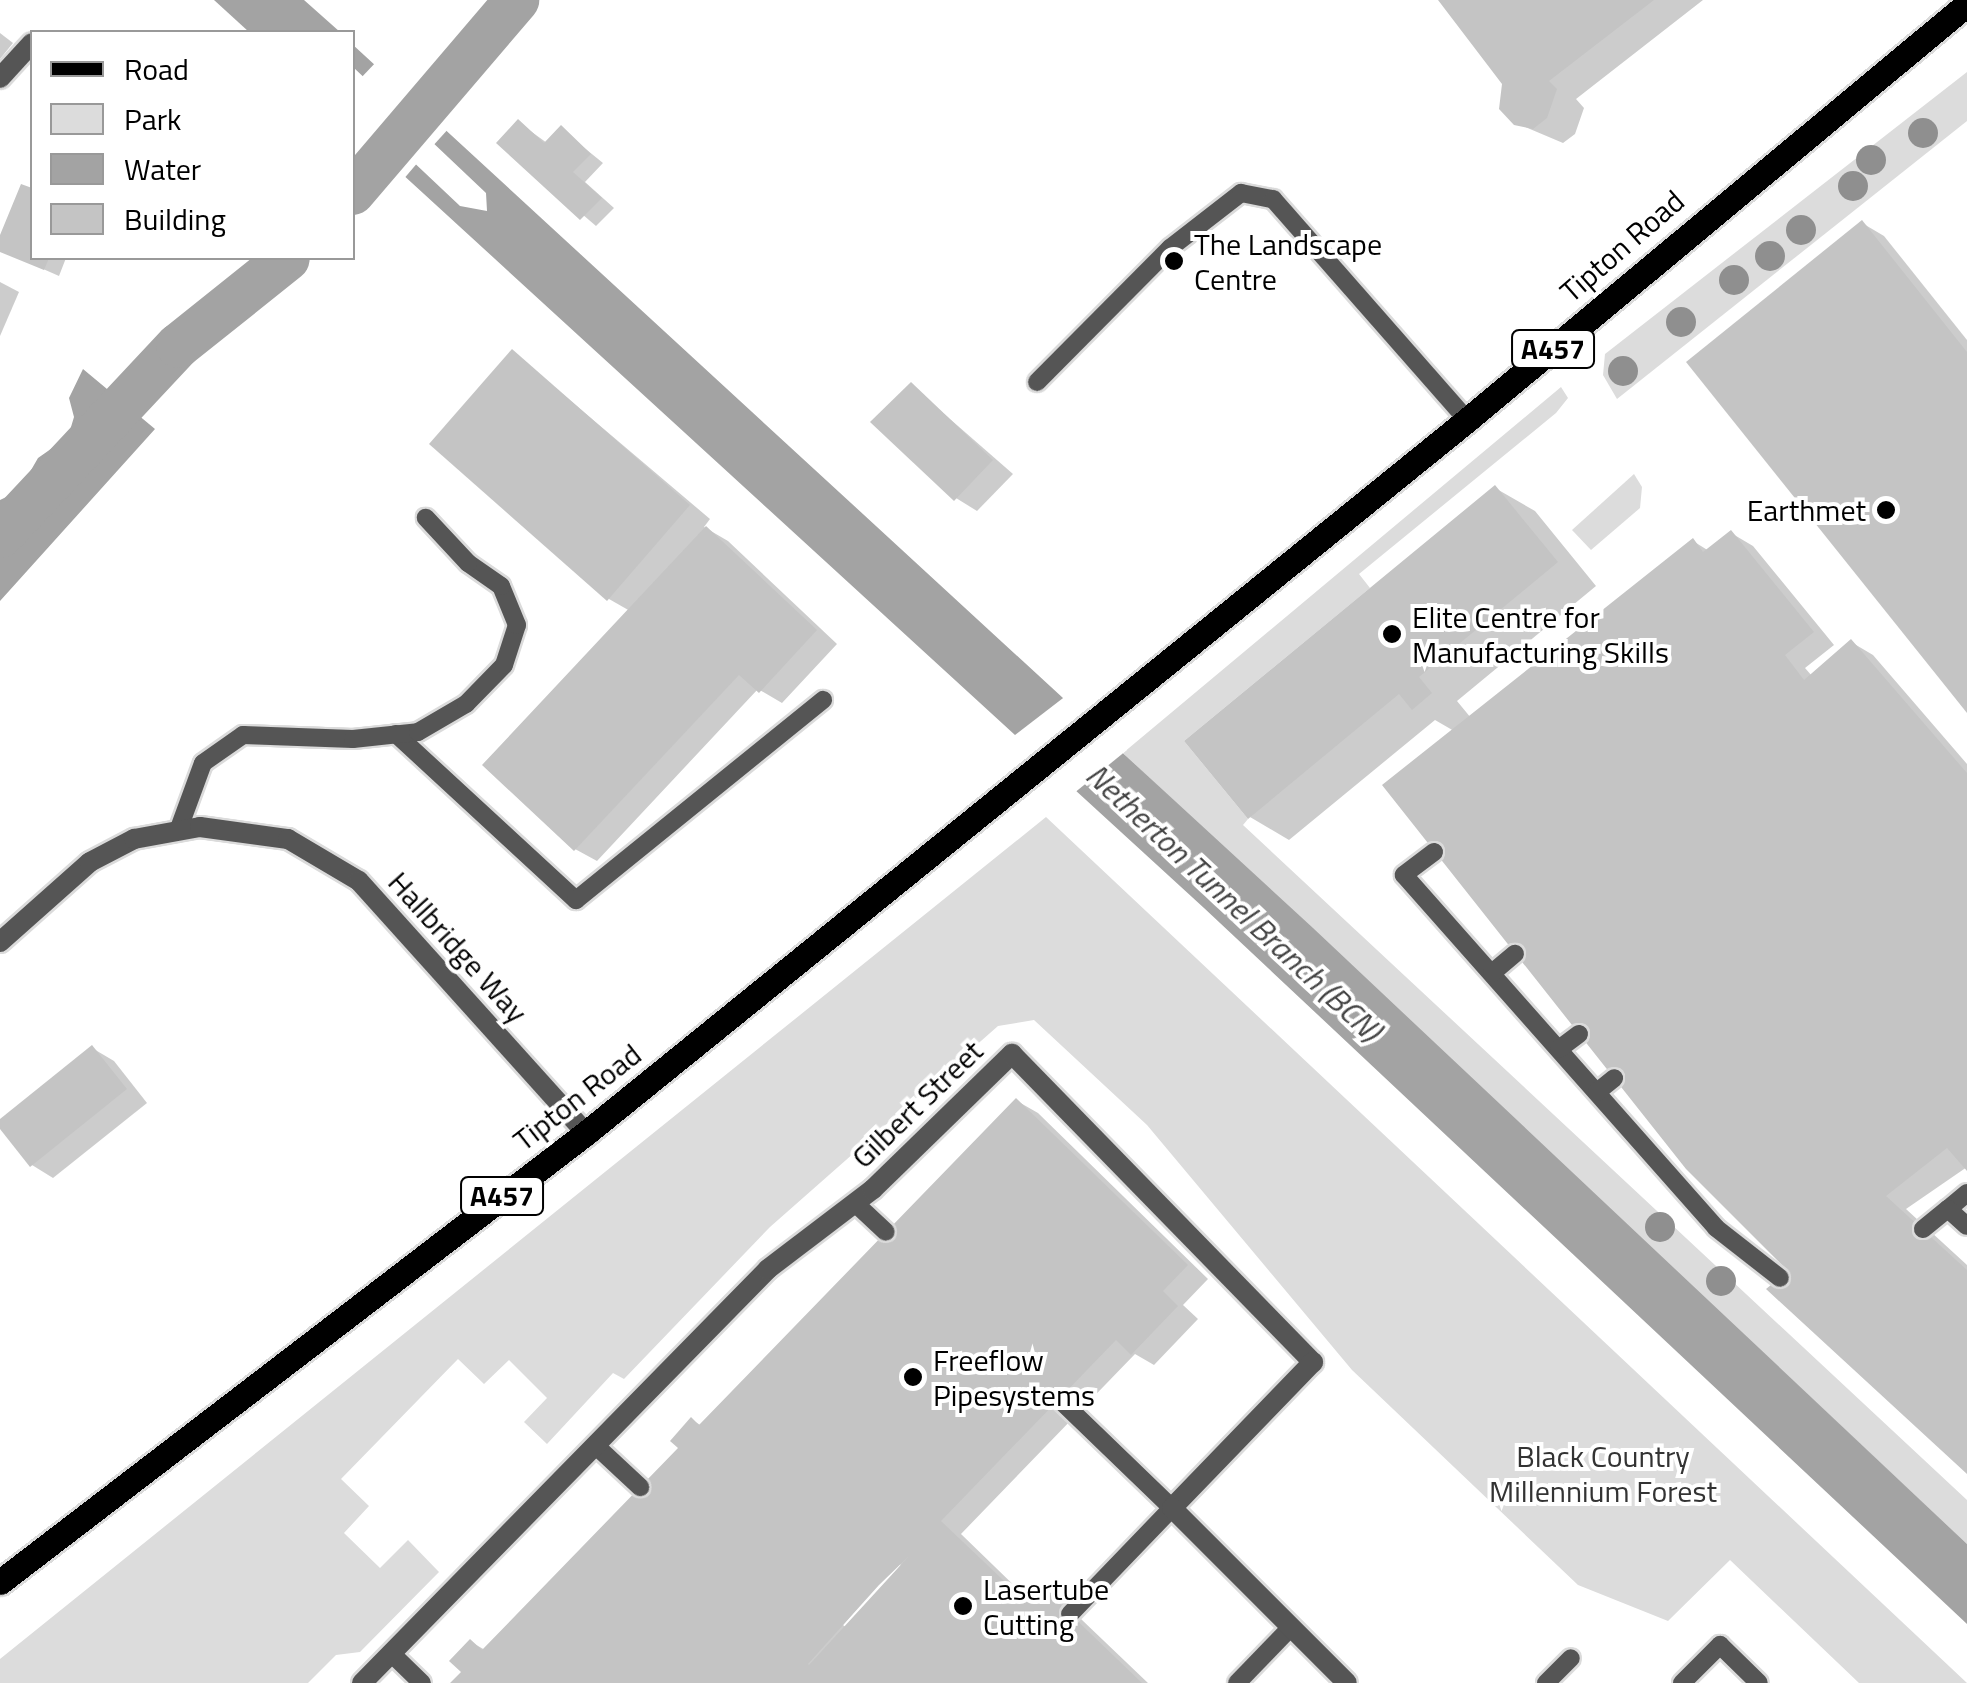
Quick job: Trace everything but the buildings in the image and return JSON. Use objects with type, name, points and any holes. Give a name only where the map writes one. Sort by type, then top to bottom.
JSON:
[{"type":"main road","name":"Tipton Road","points":[[0,1582],[586,1133],[1467,420],[1967,4]]},
{"type":"street","points":[[0,78],[30,45]]},
{"type":"street","name":"Hallbridge Way","points":[[0,942],[90,862],[134,840],[200,827],[288,839],[359,881],[586,1133]]},
{"type":"street","name":"Gilbert Street","points":[[362,1683],[768,1269],[855,1202],[1012,1054],[1313,1362],[1172,1508]]},
{"type":"street","points":[[1172,1508],[1346,1683]]},
{"type":"lane","points":[[1037,382],[1170,248],[1241,194],[1273,199],[1467,420]]},
{"type":"lane","points":[[178,831],[203,763],[243,735],[418,732],[466,704],[504,665],[517,625],[501,586],[426,518]]},
{"type":"lane","points":[[396,734],[576,900],[822,700]]},
{"type":"lane","points":[[1434,852],[1404,876],[1716,1228],[1780,1278]]},
{"type":"lane","points":[[1492,973],[1515,954]]},
{"type":"lane","points":[[1559,1049],[1579,1034]]},
{"type":"lane","points":[[1597,1092],[1614,1078]]},
{"type":"lane","points":[[1923,1229],[1967,1193]]},
{"type":"lane","points":[[855,1202],[886,1232]]},
{"type":"lane","points":[[1948,1209],[1967,1226]]},
{"type":"lane","points":[[1060,1398],[1172,1508],[1070,1614]]},
{"type":"lane","points":[[595,1445],[640,1487]]},
{"type":"lane","points":[[1236,1683],[1291,1627]]},
{"type":"lane","points":[[1682,1683],[1720,1645],[1759,1683]]},
{"type":"lane","points":[[391,1653],[422,1683]]},
{"type":"lane","points":[[1546,1683],[1571,1658]]},
{"type":"green space","points":[[1967,72],[1967,121],[1617,399],[1603,375],[1605,354]]},
{"type":"green space","points":[[1561,387],[1568,398],[1556,413],[1359,574],[1370,588],[1184,741],[1248,819],[1243,825],[1967,1500],[1967,1544],[1123,753]]},
{"type":"green space","points":[[1634,474],[1642,487],[1640,508],[1591,550],[1572,530]]},
{"type":"green space","name":"Black Country Millennium Forest","points":[[1046,817],[1967,1683],[1859,1683],[1730,1560],[1668,1621],[1578,1585],[1352,1370],[1147,1125],[1034,1020],[998,1026],[770,1227],[624,1379],[613,1373],[547,1444],[524,1422],[547,1398],[509,1360],[484,1384],[458,1359],[341,1479],[369,1506],[344,1533],[380,1568],[408,1540],[439,1572],[360,1652],[336,1655],[308,1683],[0,1683],[0,1659]]},
{"type":"water","points":[[214,0],[304,0],[338,30],[247,30]]},
{"type":"water","name":"Netherton Tunnel Branch (BCN)","points":[[355,47],[1313,928],[1967,1544],[1967,1624],[1204,908],[355,131],[355,107],[460,206],[487,211],[486,193],[355,69]]},
{"type":"water","points":[[83,369],[155,429],[0,601],[0,500],[19,491],[38,458],[68,437],[74,417],[69,398]]},
{"type":"pier","points":[[378,60],[450,127],[431,148],[359,80]]},
{"type":"pier","points":[[355,103],[419,161],[402,181],[355,139]]},
{"type":"pier","points":[[1067,695],[1127,750],[1073,794],[1011,738]]},
{"type":"waterway","points":[[355,188],[516,0]]},
{"type":"waterway","points":[[0,535],[178,345],[284,260]]},
{"type":"place","name":"The Landscape Centre","points":[[1174,261]]},
{"type":"place","name":"Earthmet","points":[[1886,510]]},
{"type":"place","name":"Elite Centre for Manufacturing Skills","points":[[1392,634]]},
{"type":"place","name":"Freeflow Pipesystems","points":[[913,1377]]},
{"type":"place","name":"Lasertube Cutting","points":[[963,1606]]}]
